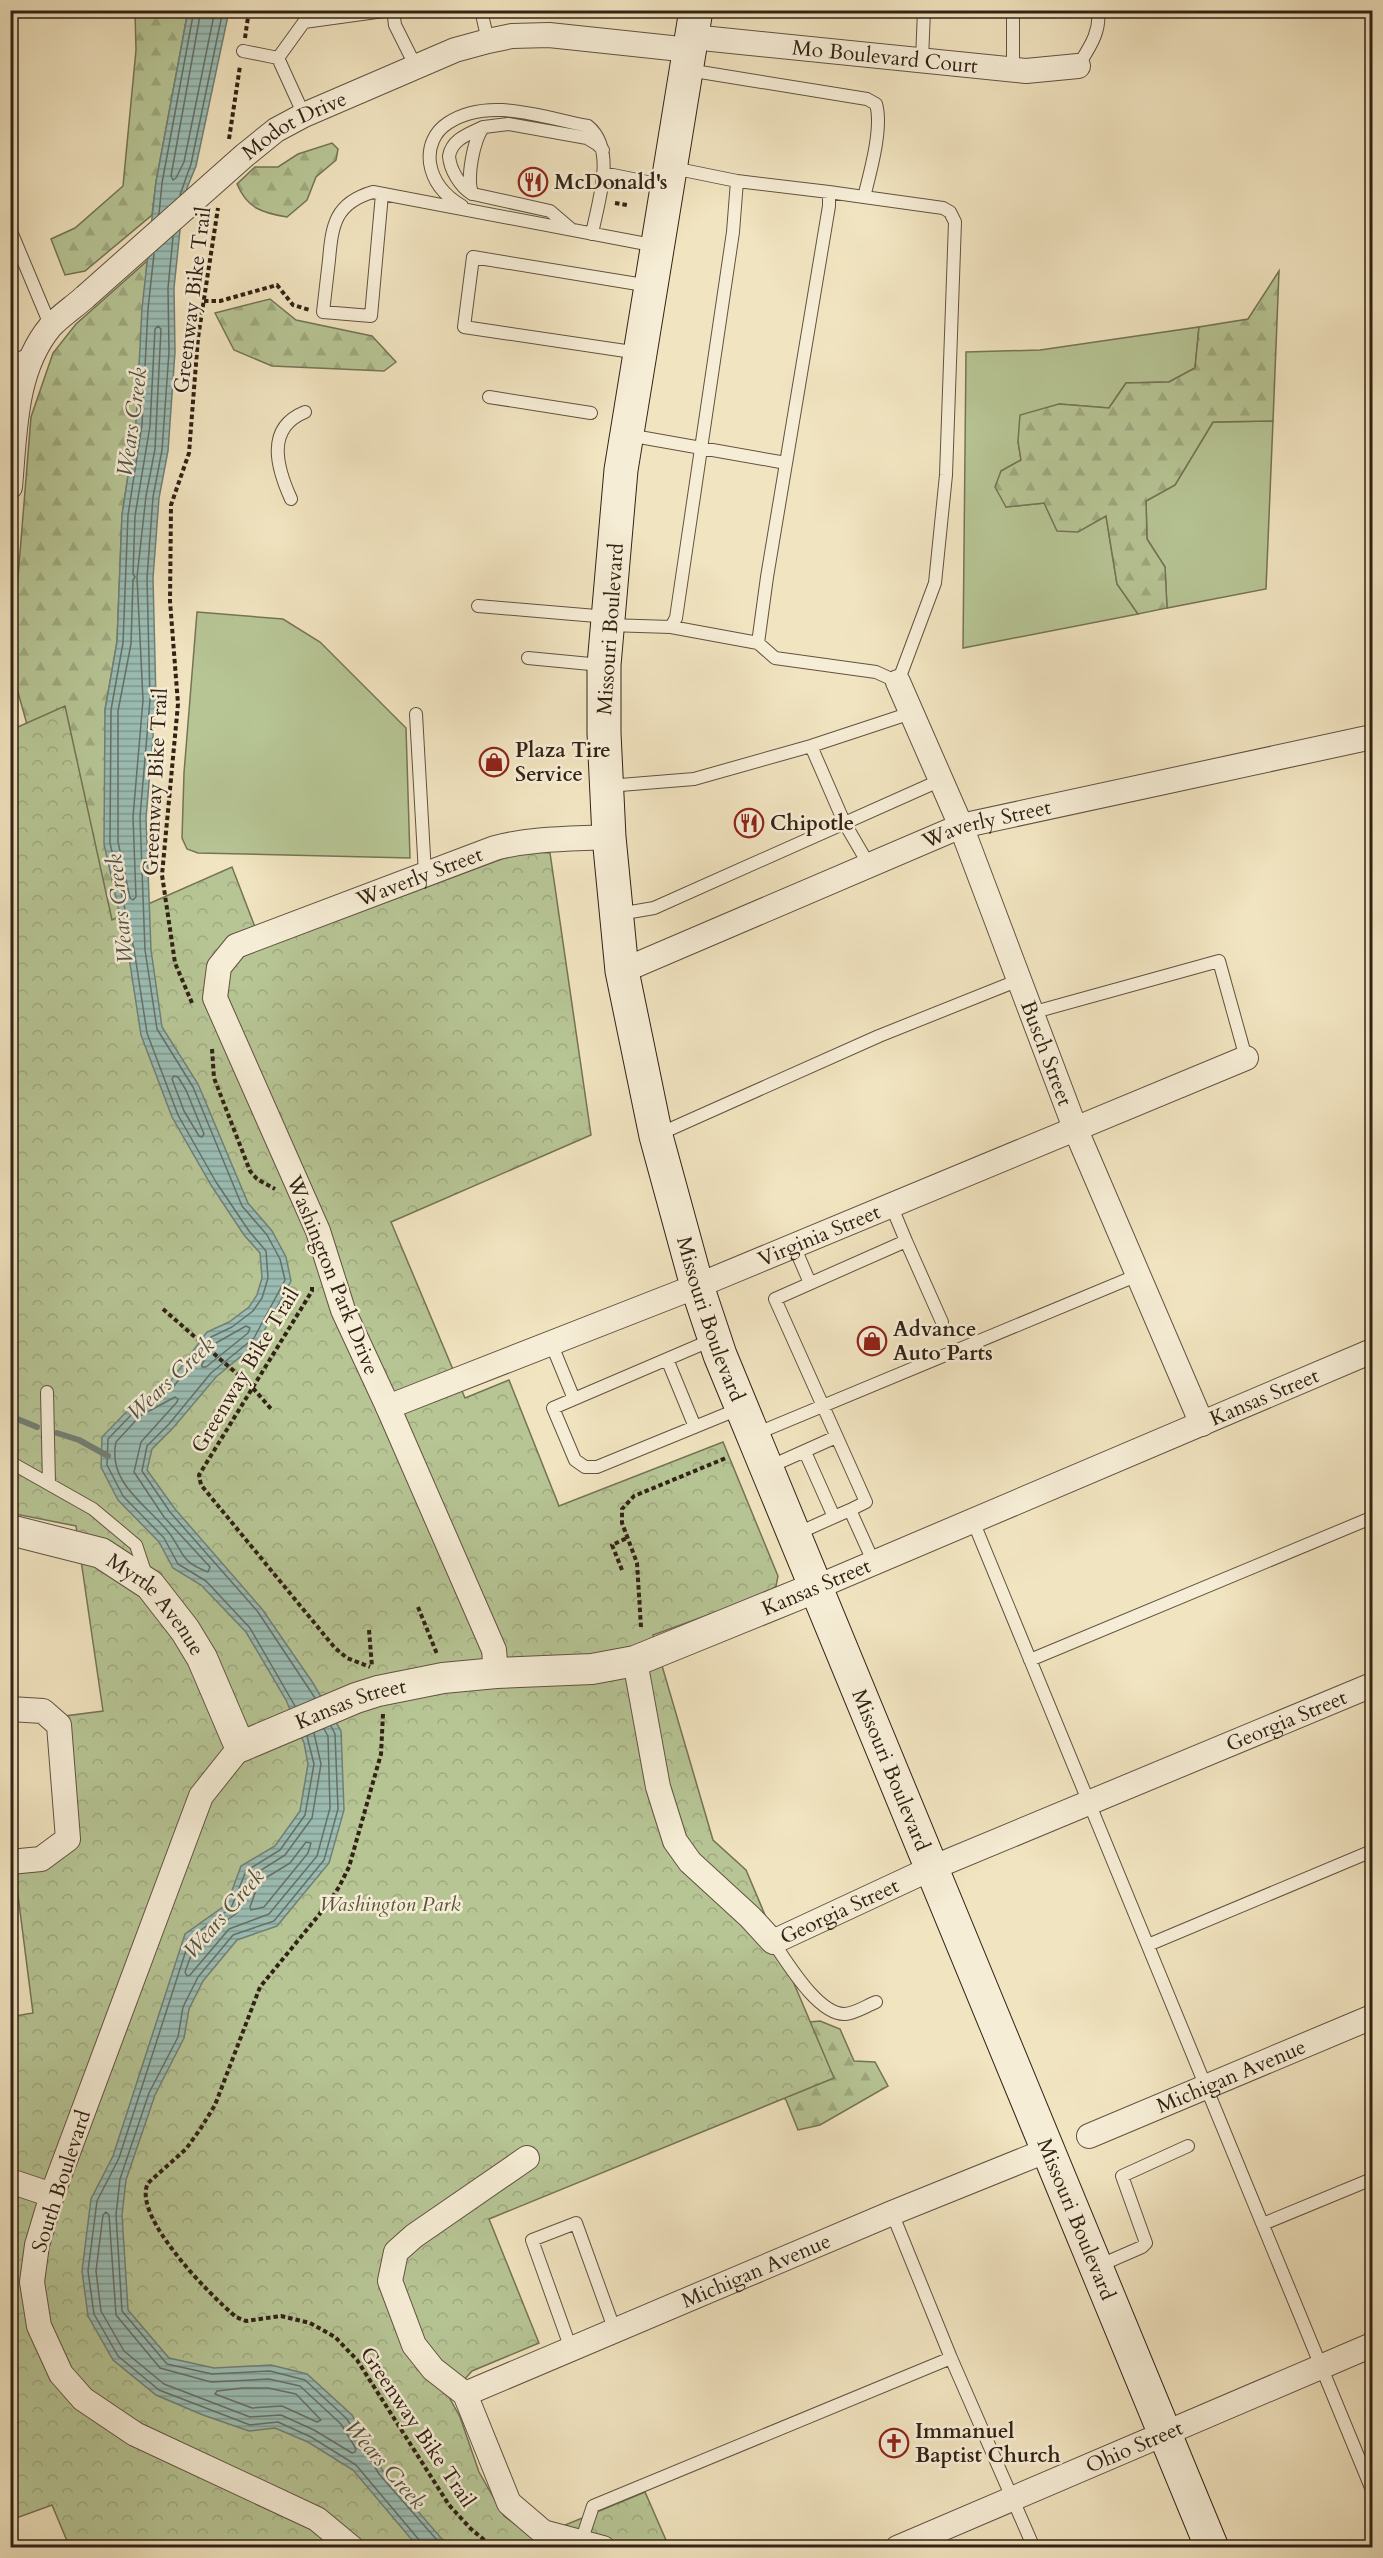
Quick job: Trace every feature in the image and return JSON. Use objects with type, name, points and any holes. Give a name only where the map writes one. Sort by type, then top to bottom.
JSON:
[{"type":"main road","name":"Missouri Boulevard","points":[[692,42],[621,470],[604,665],[606,786],[622,971],[656,1136],[697,1286],[747,1421],[1212,2547]]},
{"type":"street","name":"Modot Drive","points":[[10,487],[21,389],[22,358],[51,327],[237,150],[304,116],[455,50],[488,41],[512,36],[549,35],[692,42]]},
{"type":"street","name":"Mo Boulevard Court","points":[[692,42],[922,60],[1026,71],[1078,66]]},
{"type":"street","name":"Busch Street","points":[[898,682],[960,826],[1075,1128],[1202,1424]]},
{"type":"street","name":"Waverly Street","points":[[622,971],[960,826],[1372,737]]},
{"type":"street","name":"Waverly Street","points":[[236,946],[425,874],[517,843],[609,837]]},
{"type":"street","name":"Washington Park Drive","points":[[236,946],[219,967],[215,998],[318,1231],[343,1310],[494,1650],[496,1673]]},
{"type":"street","name":"Virginia Street","points":[[388,1407],[697,1286],[1246,1058]]},
{"type":"street","name":"Kansas Street","points":[[240,1747],[271,1734],[369,1703],[378,1691],[444,1678],[496,1673],[592,1669],[635,1661],[817,1587],[1372,1351]]},
{"type":"street","name":"Myrtle Avenue","points":[[10,1530],[101,1553],[150,1585],[185,1630],[202,1658],[240,1747]]},
{"type":"street","name":"Georgia Street","points":[[635,1661],[658,1787],[675,1841],[690,1862],[750,1917],[773,1942],[932,1868],[1372,1685]]},
{"type":"street","points":[[10,1709],[43,1711],[59,1725],[68,1839],[41,1858],[10,1862]]},
{"type":"street","name":"South Boulevard","points":[[240,1747],[201,1796],[52,2195],[37,2244],[32,2282],[39,2326],[61,2374],[83,2399],[135,2434],[317,2519],[352,2547]]},
{"type":"street","name":"Michigan Avenue","points":[[1089,2136],[1372,2017]]},
{"type":"street","name":"Michigan Avenue","points":[[465,2394],[892,2213],[1048,2150]]},
{"type":"street","points":[[527,2158],[414,2236],[396,2252],[390,2281],[414,2345],[433,2369],[465,2394],[509,2503],[543,2532],[592,2545]]},
{"type":"street","points":[[10,2181],[52,2195]]},
{"type":"street","name":"Ohio Street","points":[[897,2547],[1372,2345]]},
{"type":"lane","points":[[279,58],[305,16],[392,10],[395,25],[416,67]]},
{"type":"lane","points":[[481,10],[488,41]]},
{"type":"lane","points":[[922,60],[924,10]]},
{"type":"lane","points":[[1012,69],[1013,10]]},
{"type":"lane","points":[[1078,66],[1095,39],[1100,22],[1098,10]]},
{"type":"lane","points":[[692,42],[867,99],[876,104],[879,114],[864,197]]},
{"type":"lane","points":[[243,51],[279,58]]},
{"type":"lane","points":[[279,58],[304,116]]},
{"type":"lane","points":[[473,211],[448,198],[437,185],[429,156],[433,139],[441,128],[455,118],[473,112],[503,110],[588,126],[597,133],[604,151],[603,173],[592,234]]},
{"type":"lane","points":[[576,231],[567,227],[550,211],[473,194],[464,187],[449,164],[450,150],[462,137],[484,127],[508,124],[587,138],[604,151]]},
{"type":"lane","points":[[473,194],[470,185],[473,157],[478,135],[484,127]]},
{"type":"lane","points":[[478,606],[671,627],[758,643],[775,658],[876,672],[898,682],[935,583],[946,474],[955,222],[950,212],[943,208],[737,181],[603,173]]},
{"type":"lane","points":[[671,627],[678,608],[702,448],[734,224],[737,181]]},
{"type":"lane","points":[[382,194],[371,316],[323,312],[332,227],[339,213],[360,196],[373,192],[658,246]]},
{"type":"lane","points":[[758,643],[829,206],[829,192]]},
{"type":"lane","points":[[10,229],[51,327]]},
{"type":"lane","points":[[641,353],[464,327],[473,258],[652,286]]},
{"type":"lane","points":[[489,397],[591,413]]},
{"type":"lane","points":[[291,498],[280,474],[276,450],[284,427],[293,417],[305,412]]},
{"type":"lane","points":[[627,435],[786,463]]},
{"type":"lane","points":[[528,658],[604,665]]},
{"type":"lane","points":[[606,786],[694,779],[811,746],[911,713]]},
{"type":"lane","points":[[416,714],[425,874]]},
{"type":"lane","points":[[811,746],[844,822],[869,865]]},
{"type":"lane","points":[[617,915],[654,908],[940,780]]},
{"type":"lane","points":[[1031,1013],[1219,961],[1246,1058]]},
{"type":"lane","points":[[656,1136],[879,1036],[1019,980]]},
{"type":"lane","points":[[891,1205],[942,1322]]},
{"type":"lane","points":[[794,1535],[866,1502],[775,1299],[906,1241]]},
{"type":"lane","points":[[794,1246],[810,1283]]},
{"type":"lane","points":[[715,1339],[553,1408],[575,1460],[585,1467],[597,1467],[695,1427],[747,1421],[822,1406],[1138,1275]]},
{"type":"lane","points":[[551,1343],[574,1399]]},
{"type":"lane","points":[[667,1359],[695,1427]]},
{"type":"lane","points":[[47,1392],[49,1484]]},
{"type":"lane","points":[[766,1468],[836,1437]]},
{"type":"lane","points":[[805,1452],[834,1517]]},
{"type":"lane","points":[[10,1462],[93,1509],[136,1545],[150,1585]]},
{"type":"lane","points":[[850,1510],[874,1563]]},
{"type":"lane","points":[[1030,1660],[1371,1518]]},
{"type":"lane","points":[[973,1521],[1372,2490]]},
{"type":"lane","points":[[1148,1945],[1372,1851]]},
{"type":"lane","points":[[773,1942],[803,1984],[832,2011],[842,2014],[850,2013],[876,2002]]},
{"type":"lane","points":[[1096,2267],[1142,2247],[1146,2242],[1122,2176],[1188,2145]]},
{"type":"lane","points":[[1263,2224],[1372,2179]]},
{"type":"lane","points":[[892,2213],[951,2358],[1034,2547]]},
{"type":"lane","points":[[571,2349],[532,2240],[576,2223],[615,2331]]},
{"type":"lane","points":[[592,2545],[593,2506],[951,2358]]},
{"type":"path","points":[[237,150],[243,51],[249,10]]},
{"type":"path","name":"Greenway Bike Trail","points":[[194,1006],[175,963],[162,875],[178,704],[170,600],[171,504],[189,453],[198,338],[219,205]]},
{"type":"path","points":[[204,301],[220,301],[277,285],[293,304],[301,309],[323,312]]},
{"type":"path","points":[[207,1038],[212,1049],[214,1078],[250,1172],[281,1196]]},
{"type":"path","name":"Greenway Bike Trail","points":[[311,1283],[312,1291],[199,1475],[201,1485],[335,1648],[347,1658],[372,1668]]},
{"type":"path","points":[[163,1309],[252,1387],[272,1410]]},
{"type":"path","points":[[641,1627],[637,1563],[622,1523],[622,1509],[634,1496],[726,1458]]},
{"type":"path","points":[[622,1570],[612,1545],[627,1538]]},
{"type":"path","points":[[418,1607],[438,1656]]},
{"type":"path","points":[[369,1630],[374,1674]]},
{"type":"path","name":"Greenway Bike Trail","points":[[369,1703],[381,1754],[349,1867],[327,1905],[260,1986],[214,2105],[186,2149],[148,2183],[144,2190],[146,2208],[170,2247],[236,2317],[246,2321],[281,2316],[310,2323],[335,2337],[357,2360],[449,2505],[471,2529],[494,2547]]},
{"type":"green space","points":[[135,11],[188,11],[152,215],[85,271],[65,275],[51,239],[75,228],[123,186],[136,50]]},
{"type":"green space","points":[[332,143],[338,149],[336,160],[316,177],[307,200],[287,217],[270,214],[256,208],[246,199],[237,184],[255,167],[278,167],[298,154]]},
{"type":"green space","points":[[147,261],[136,424],[122,515],[117,642],[105,710],[128,951],[51,856],[33,746],[14,678],[13,639],[31,417],[53,353],[76,324]]},
{"type":"green space","points":[[1279,271],[1273,421],[1213,422],[1175,485],[1146,501],[1147,539],[1165,567],[1167,608],[1138,614],[1117,584],[1106,516],[1078,532],[1057,531],[1044,503],[1006,507],[995,487],[1001,471],[1021,460],[1018,441],[1020,415],[1059,404],[1109,408],[1126,383],[1169,382],[1195,368],[1199,327],[1248,319]]},
{"type":"green space","points":[[270,299],[296,320],[372,336],[396,362],[384,371],[272,366],[234,350],[215,313]]},
{"type":"green space","points":[[1199,327],[1195,368],[1169,382],[1126,383],[1109,408],[1059,404],[1018,441],[1021,460],[1001,471],[1006,507],[1045,503],[1078,531],[1106,516],[1117,584],[1138,614],[963,648],[966,352],[1040,350]]},
{"type":"green space","points":[[1273,421],[1266,589],[1167,608],[1165,567],[1147,539],[1146,501],[1175,485],[1213,422]]},
{"type":"green space","points":[[197,612],[283,619],[320,642],[406,728],[410,858],[198,853],[187,849],[182,838],[184,773]]},
{"type":"green space","name":"Washington Park","points":[[65,706],[112,920],[232,867],[263,948],[523,851],[550,853],[591,1135],[391,1222],[465,1398],[509,1380],[559,1506],[723,1442],[778,1576],[776,1586],[768,1593],[653,1635],[713,1840],[746,1870],[834,2078],[489,2219],[539,2343],[472,2371],[449,2397],[460,2417],[479,2472],[504,2516],[534,2538],[645,2492],[669,2547],[70,2548],[52,2505],[11,2520],[10,2017],[33,2013],[15,1872],[62,1853],[65,1716],[103,1711],[76,1526],[10,1513],[11,730]]},
{"type":"green space","points":[[820,2021],[840,2029],[854,2061],[875,2062],[888,2086],[820,2125],[798,2130],[786,2100],[769,2087],[798,2023]]},
{"type":"water","name":"Wears Creek","points":[[188,11],[229,11],[196,166],[187,188],[174,288],[175,352],[168,451],[159,498],[153,578],[156,701],[146,818],[151,950],[162,1027],[198,1084],[248,1203],[272,1231],[286,1257],[291,1281],[258,1342],[216,1377],[152,1449],[147,1470],[175,1509],[262,1609],[313,1683],[341,1731],[344,1810],[329,1863],[277,1926],[237,1940],[203,1981],[189,2009],[184,2038],[155,2095],[126,2180],[122,2215],[128,2310],[169,2358],[214,2368],[271,2365],[307,2374],[352,2415],[383,2471],[441,2538],[454,2547],[418,2547],[353,2470],[308,2442],[275,2428],[249,2431],[156,2395],[113,2360],[88,2316],[82,2271],[91,2199],[113,2156],[185,1934],[227,1904],[241,1866],[275,1846],[300,1811],[308,1764],[304,1743],[286,1700],[246,1632],[201,1585],[173,1568],[159,1542],[118,1500],[101,1467],[102,1437],[132,1406],[167,1386],[207,1332],[229,1322],[249,1307],[257,1295],[262,1278],[260,1253],[244,1235],[211,1185],[172,1117],[141,1035],[128,951],[104,844],[105,710],[117,642],[122,515],[136,424],[142,308],[156,182]]},
{"type":"waterway","points":[[10,1416],[37,1427]]},
{"type":"waterway","points":[[57,1433],[79,1440],[108,1456]]},
{"type":"place","name":"McDonald's","points":[[533,182]]},
{"type":"place","name":"Plaza Tire Service","points":[[494,762]]},
{"type":"place","name":"Chipotle","points":[[749,823]]},
{"type":"place","name":"Advance Auto Parts","points":[[872,1341]]},
{"type":"place","name":"Immanuel Baptist Church","points":[[894,2443]]}]
